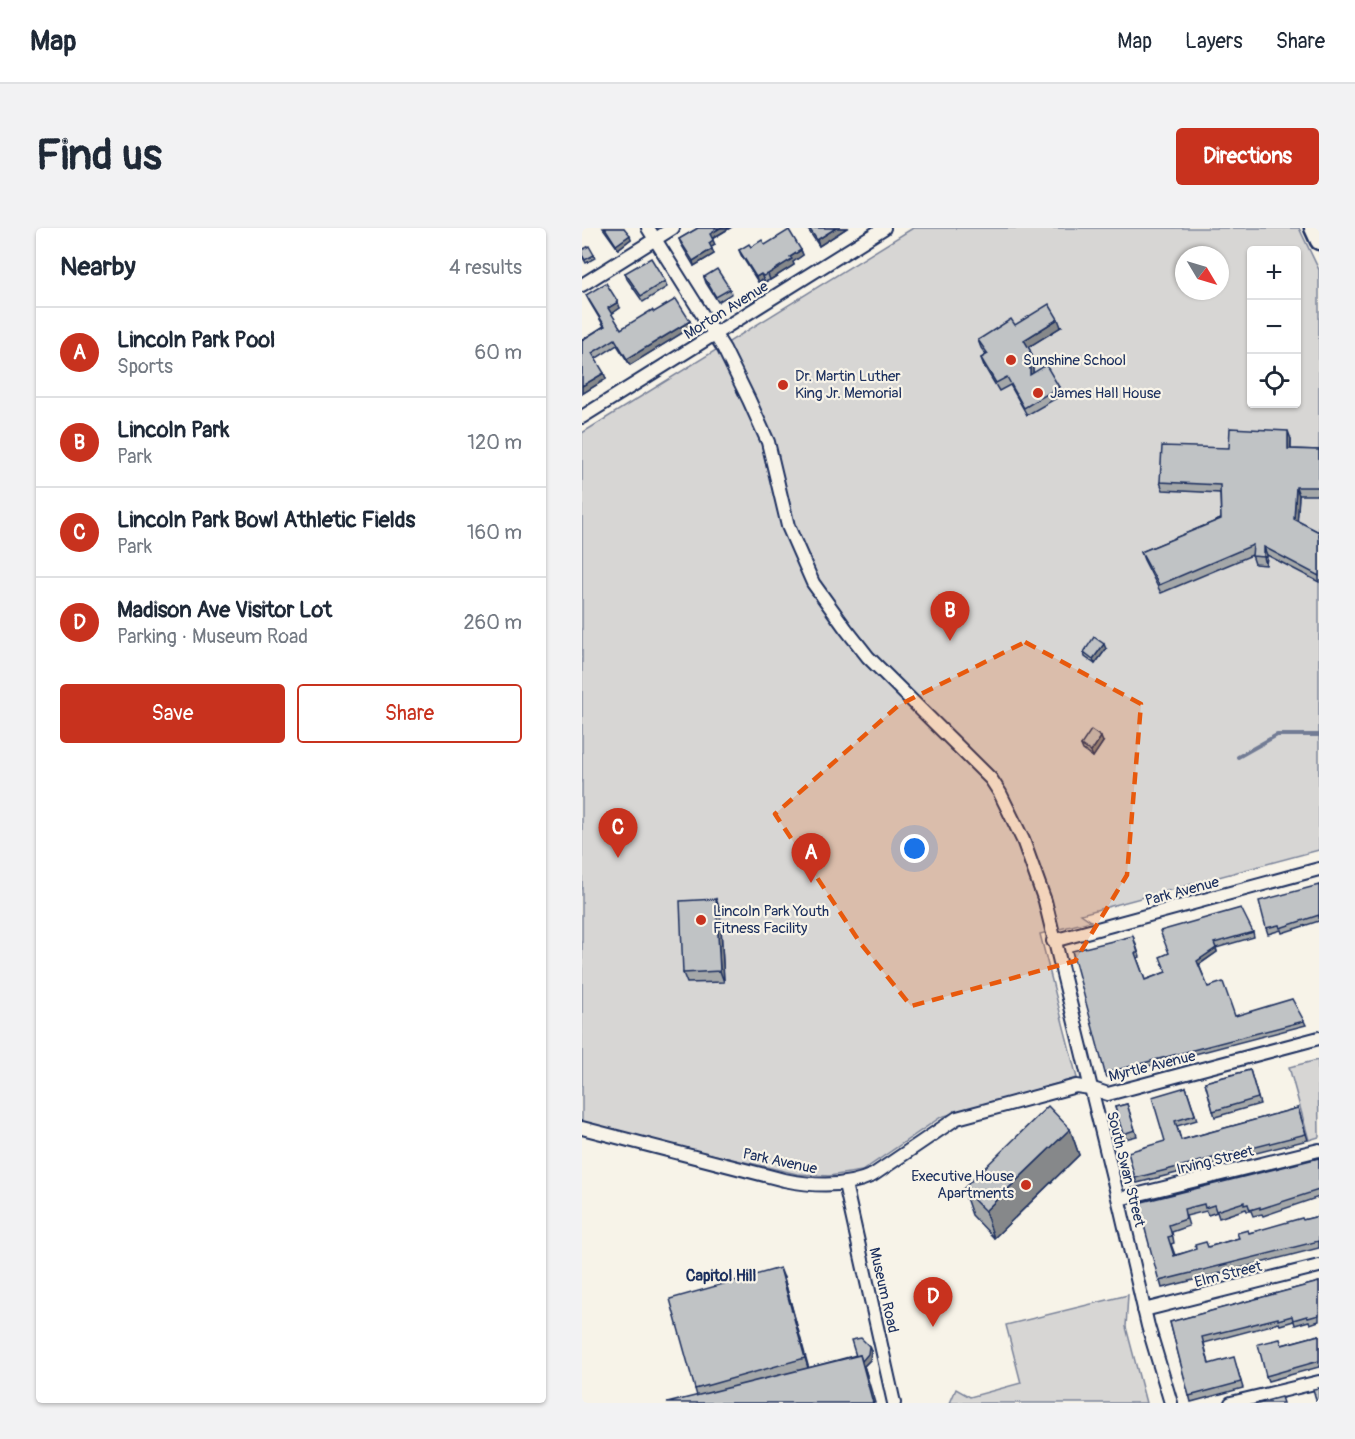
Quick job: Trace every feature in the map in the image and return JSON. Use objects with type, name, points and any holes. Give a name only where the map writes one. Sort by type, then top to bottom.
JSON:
[{"type":"main road","points":[[1313,228],[1319,241]]},
{"type":"street","points":[[648,228],[715,334]]},
{"type":"street","points":[[582,285],[673,228]]},
{"type":"street","name":"Morton Avenue","points":[[582,417],[884,228]]},
{"type":"street","name":"South Swan Street","points":[[715,334],[739,378],[768,442],[788,526],[813,583],[868,657],[991,779],[1023,840],[1045,901],[1053,941],[1119,1199],[1144,1310],[1171,1403]]},
{"type":"street","name":"Park Avenue","points":[[1053,941],[1319,869]]},
{"type":"street","name":"Myrtle Avenue","points":[[957,1118],[1076,1086],[1108,1094],[1319,1038]]},
{"type":"street","name":"Park Avenue","points":[[582,1128],[808,1185],[862,1181],[957,1118]]},
{"type":"street","name":"Irving Street","points":[[1119,1199],[1319,1150]]},
{"type":"street","name":"Museum Road","points":[[845,1184],[894,1403]]},
{"type":"street","name":"Elm Street","points":[[1144,1310],[1319,1266]]},
{"type":"street","points":[[1231,1403],[1319,1382]]},
{"type":"highlighted area","points":[[1025,642],[1141,704],[1127,875],[1075,961],[911,1006],[861,944],[775,814],[899,705]]},
{"type":"shaded area","points":[[913,228],[1299,228],[1319,270],[1319,850],[1081,914],[1091,921],[1040,934],[1077,1078],[941,1117],[862,1171],[829,1176],[797,1174],[582,1124],[582,433]]},
{"type":"shaded area","points":[[1318,1060],[1319,1137],[1309,1140],[1289,1067]]},
{"type":"shaded area","points":[[1128,1295],[1126,1327],[1146,1403],[950,1403],[956,1389],[970,1397],[1021,1383],[1006,1325]]},
{"type":"building","points":[[605,228],[624,228],[630,235],[616,245]]},
{"type":"building","points":[[698,228],[720,228],[710,234],[713,240],[709,243],[712,249],[693,261],[679,239]]},
{"type":"building","points":[[809,228],[836,228],[817,240]]},
{"type":"building","points":[[789,230],[801,250],[790,257],[792,259],[768,274],[756,277],[739,250],[749,244],[751,247],[762,240],[765,245]]},
{"type":"building","points":[[589,246],[594,255],[585,260],[582,250]]},
{"type":"building","points":[[651,258],[665,281],[641,296],[625,273]]},
{"type":"building","points":[[717,269],[730,289],[716,297],[704,277]]},
{"type":"building","points":[[606,283],[618,302],[608,308],[621,329],[652,310],[654,312],[676,299],[690,321],[627,359],[615,339],[592,353],[604,373],[582,386],[582,340],[605,326],[586,295]]},
{"type":"building","points":[[1049,304],[1058,319],[1024,340],[1030,350],[1030,375],[1046,365],[1059,387],[1024,408],[1007,377],[996,383],[981,358],[988,354],[978,340],[1011,319],[1015,325]]},
{"type":"building","points":[[1230,428],[1288,431],[1288,449],[1319,450],[1319,487],[1296,487],[1294,519],[1319,532],[1319,576],[1264,547],[1264,557],[1252,556],[1253,545],[1159,585],[1141,552],[1221,519],[1220,485],[1160,482],[1162,446],[1229,448]]},
{"type":"building","points":[[1094,637],[1104,644],[1093,659],[1084,652]]},
{"type":"building","points":[[1091,730],[1101,737],[1091,752],[1081,745]]},
{"type":"building","points":[[1319,885],[1319,915],[1280,928],[1279,925],[1266,928],[1259,901]]},
{"type":"building","points":[[716,899],[720,971],[683,973],[680,901]]},
{"type":"building","points":[[1241,908],[1253,932],[1214,943],[1216,948],[1197,961],[1208,987],[1223,982],[1235,1016],[1292,999],[1304,1021],[1105,1073],[1072,951],[1133,936],[1138,953],[1135,953],[1145,980],[1166,972],[1160,957],[1169,953],[1160,931]]},
{"type":"building","points":[[1250,1070],[1258,1098],[1213,1111],[1205,1082]]},
{"type":"building","points":[[1186,1087],[1195,1115],[1175,1121],[1181,1140],[1298,1108],[1306,1134],[1135,1178],[1128,1152],[1165,1141],[1152,1097]]},
{"type":"building","points":[[1127,1104],[1135,1130],[1123,1134],[1115,1107]]},
{"type":"building","points":[[1048,1106],[1070,1129],[985,1211],[963,1189]]},
{"type":"building","points":[[1319,1158],[1319,1190],[1260,1209],[1260,1207],[1250,1210],[1248,1204],[1244,1205],[1244,1202],[1216,1211],[1214,1205],[1205,1208],[1204,1204],[1184,1209],[1186,1219],[1169,1225],[1172,1236],[1168,1237],[1174,1256],[1196,1249],[1195,1245],[1206,1242],[1208,1247],[1239,1238],[1237,1233],[1248,1230],[1249,1233],[1302,1218],[1303,1220],[1319,1216],[1319,1241],[1159,1281],[1138,1203]]},
{"type":"building","points":[[780,1268],[805,1358],[695,1389],[670,1299]]},
{"type":"building","points":[[1319,1282],[1319,1315],[1293,1320],[1292,1316],[1278,1320],[1278,1318],[1202,1337],[1209,1364],[1234,1357],[1241,1382],[1189,1396],[1170,1322]]},
{"type":"building","points":[[1319,1335],[1319,1361],[1266,1376],[1258,1344],[1280,1339],[1282,1345]]},
{"type":"building","points":[[861,1338],[869,1346],[868,1354],[862,1361],[860,1355],[856,1356],[851,1340]]},
{"type":"building","points":[[860,1355],[873,1403],[667,1403]]},
{"type":"building","points":[[1319,1388],[1319,1403],[1317,1403],[1313,1389]]},
{"type":"building","points":[[1281,1397],[1283,1403],[1258,1403]]},
{"type":"waterway","points":[[1238,757],[1277,735],[1319,735]]},
{"type":"place","name":"Sunshine School","points":[[1011,360]]},
{"type":"place","name":"Dr. Martin Luther King Jr. Memorial","points":[[783,385]]},
{"type":"place","name":"James Hall House","points":[[1038,393]]},
{"type":"place","name":"Lincoln Park","points":[[950,641]]},
{"type":"place","name":"Lincoln Park Bowl Athletic Fields","points":[[618,858]]},
{"type":"place","name":"Lincoln Park Pool","points":[[811,883]]},
{"type":"place","name":"Lincoln Park Youth Fitness Facility","points":[[701,920]]},
{"type":"place","name":"Executive House Apartments","points":[[1026,1185]]},
{"type":"place","name":"Madison Ave Visitor Lot","points":[[933,1327]]},
{"type":"district","name":"Capitol Hill","points":[[721,1275]]}]
